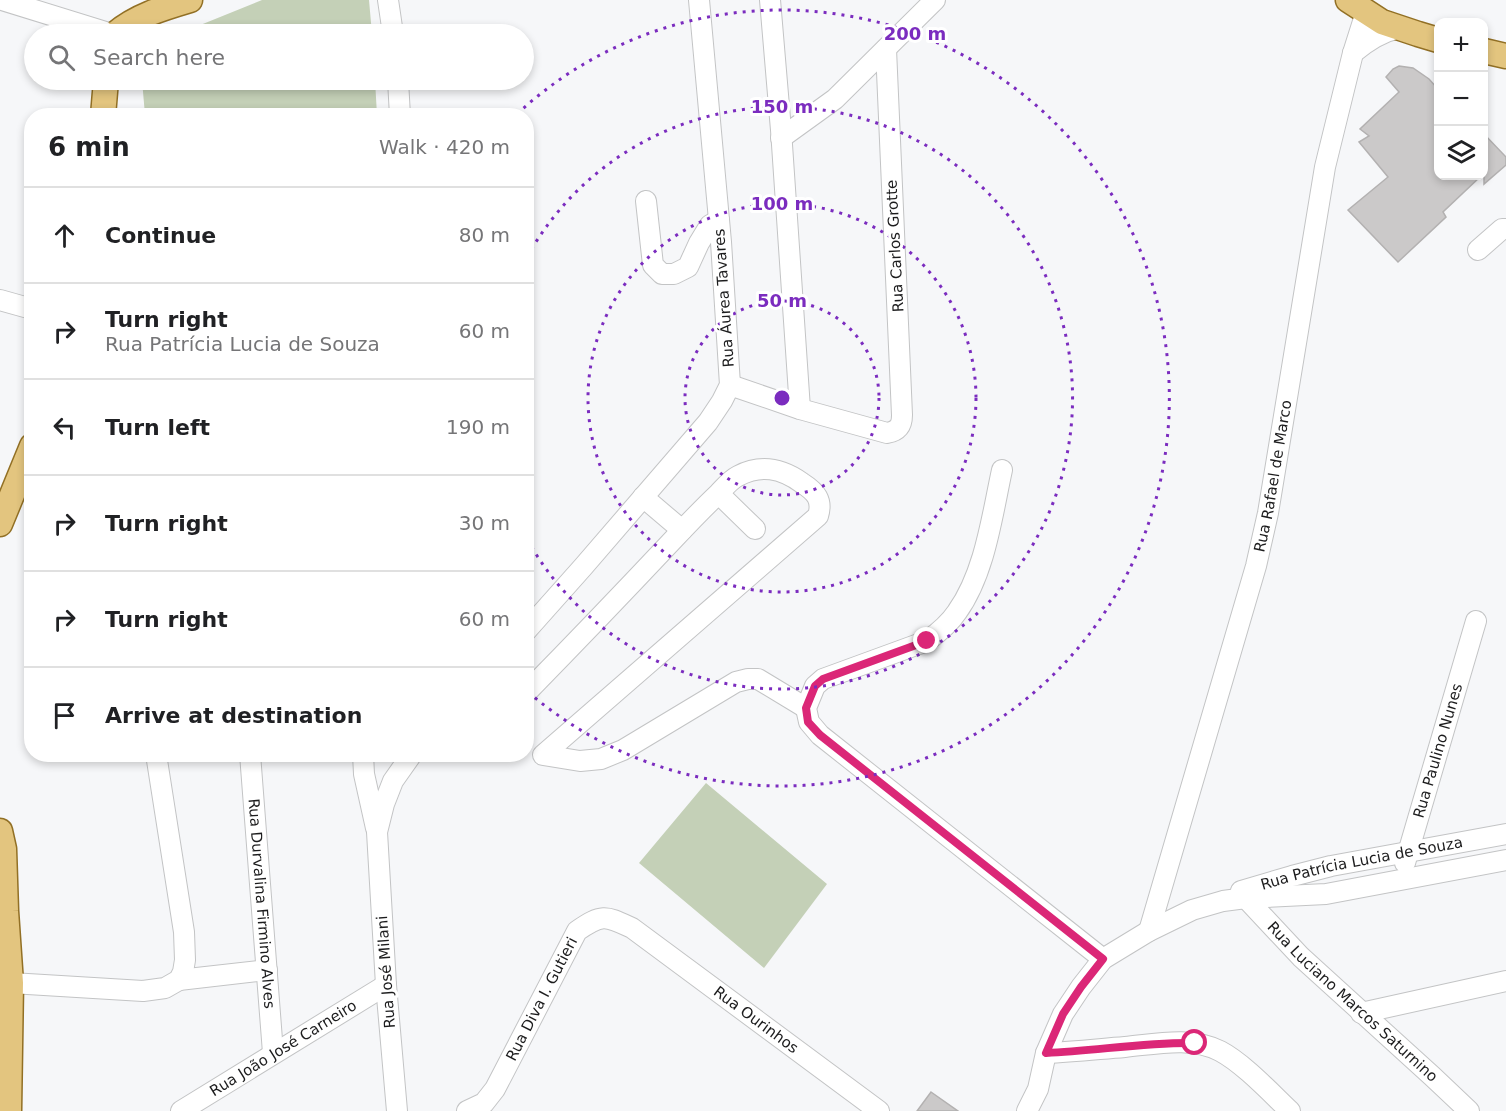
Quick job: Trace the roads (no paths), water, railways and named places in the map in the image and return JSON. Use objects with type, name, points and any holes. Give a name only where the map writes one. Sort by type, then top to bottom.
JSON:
[{"type":"main road","points":[[126,24],[153,11],[190,0]]},
{"type":"main road","points":[[1357,6],[1382,22],[1434,38]]},
{"type":"main road","points":[[104,108],[105,90]]},
{"type":"main road","points":[[0,524],[24,466]]},
{"type":"main road","points":[[0,835],[4,849],[3,906],[11,983],[6,1012],[9,1111]]},
{"type":"street","points":[[2,0],[81,24]]},
{"type":"street","points":[[388,0],[392,24]]},
{"type":"street","name":"Rua Áurea Tavares","points":[[534,622],[708,422],[730,385],[719,220],[699,0]]},
{"type":"street","points":[[781,138],[835,99],[935,0]]},
{"type":"street","points":[[730,385],[800,409],[773,2]]},
{"type":"street","name":"Rua Rafael de Marco","points":[[1149,932],[1256,566],[1269,513],[1325,167],[1353,53],[1357,6]]},
{"type":"street","points":[[1353,53],[1377,35],[1399,28]]},
{"type":"street","name":"Rua Carlos Grotte","points":[[800,409],[887,433],[899,428],[902,421],[886,49]]},
{"type":"street","points":[[399,90],[400,108]]},
{"type":"street","points":[[646,201],[653,266],[662,274],[674,274],[688,267],[710,225],[719,220]]},
{"type":"street","points":[[1478,250],[1502,229],[1506,229]]},
{"type":"street","points":[[0,300],[24,307]]},
{"type":"street","points":[[534,685],[703,508],[736,477],[762,468],[779,471],[802,483],[816,495],[820,508],[818,516],[535,751]]},
{"type":"street","points":[[1002,470],[975,582],[957,613],[927,641],[823,679],[815,686],[806,708],[808,722],[820,735],[1103,959]]},
{"type":"street","points":[[718,494],[755,529]]},
{"type":"street","points":[[643,497],[682,530]]},
{"type":"street","name":"Rua Paulino Nunes","points":[[1400,880],[1476,621]]},
{"type":"street","points":[[535,751],[580,761],[601,759],[623,750],[736,682],[748,679],[758,679],[766,683],[806,708]]},
{"type":"street","points":[[157,762],[184,932],[185,960],[179,980]]},
{"type":"street","name":"Rua Durvalina Firmino Alves","points":[[251,762],[273,1053]]},
{"type":"street","name":"Rua José Milani","points":[[363,762],[377,832],[386,985],[397,1111]]},
{"type":"street","name":"Rua José Milani","points":[[377,832],[393,781],[406,762]]},
{"type":"street","name":"Rua Patrícia Lucia de Souza","points":[[1038,1089],[1046,1053],[1063,1014],[1081,987],[1103,959],[1149,932],[1192,910],[1236,897],[1292,876],[1331,866],[1506,834]]},
{"type":"street","name":"Rua Patrícia Lucia de Souza","points":[[1236,897],[1326,894],[1506,860]]},
{"type":"street","name":"Rua Luciano Marcos Saturnino","points":[[1236,897],[1469,1111]]},
{"type":"street","name":"Rua Diva I. Gutieri","points":[[467,1111],[484,1103],[495,1089],[577,931],[594,921],[610,918],[632,928]]},
{"type":"street","name":"Rua Ourinhos","points":[[632,928],[879,1111]]},
{"type":"street","points":[[11,983],[143,990],[165,988],[179,980],[267,970]]},
{"type":"street","points":[[1361,1013],[1506,981]]},
{"type":"street","name":"Rua João José Carneiro","points":[[181,1111],[386,985]]},
{"type":"street","points":[[1046,1053],[1172,1042],[1195,1043],[1220,1051],[1240,1065],[1290,1111]]},
{"type":"street","points":[[1027,1111],[1038,1089]]},
{"type":"street","points":[[1038,1089],[1039,1111]]}]
